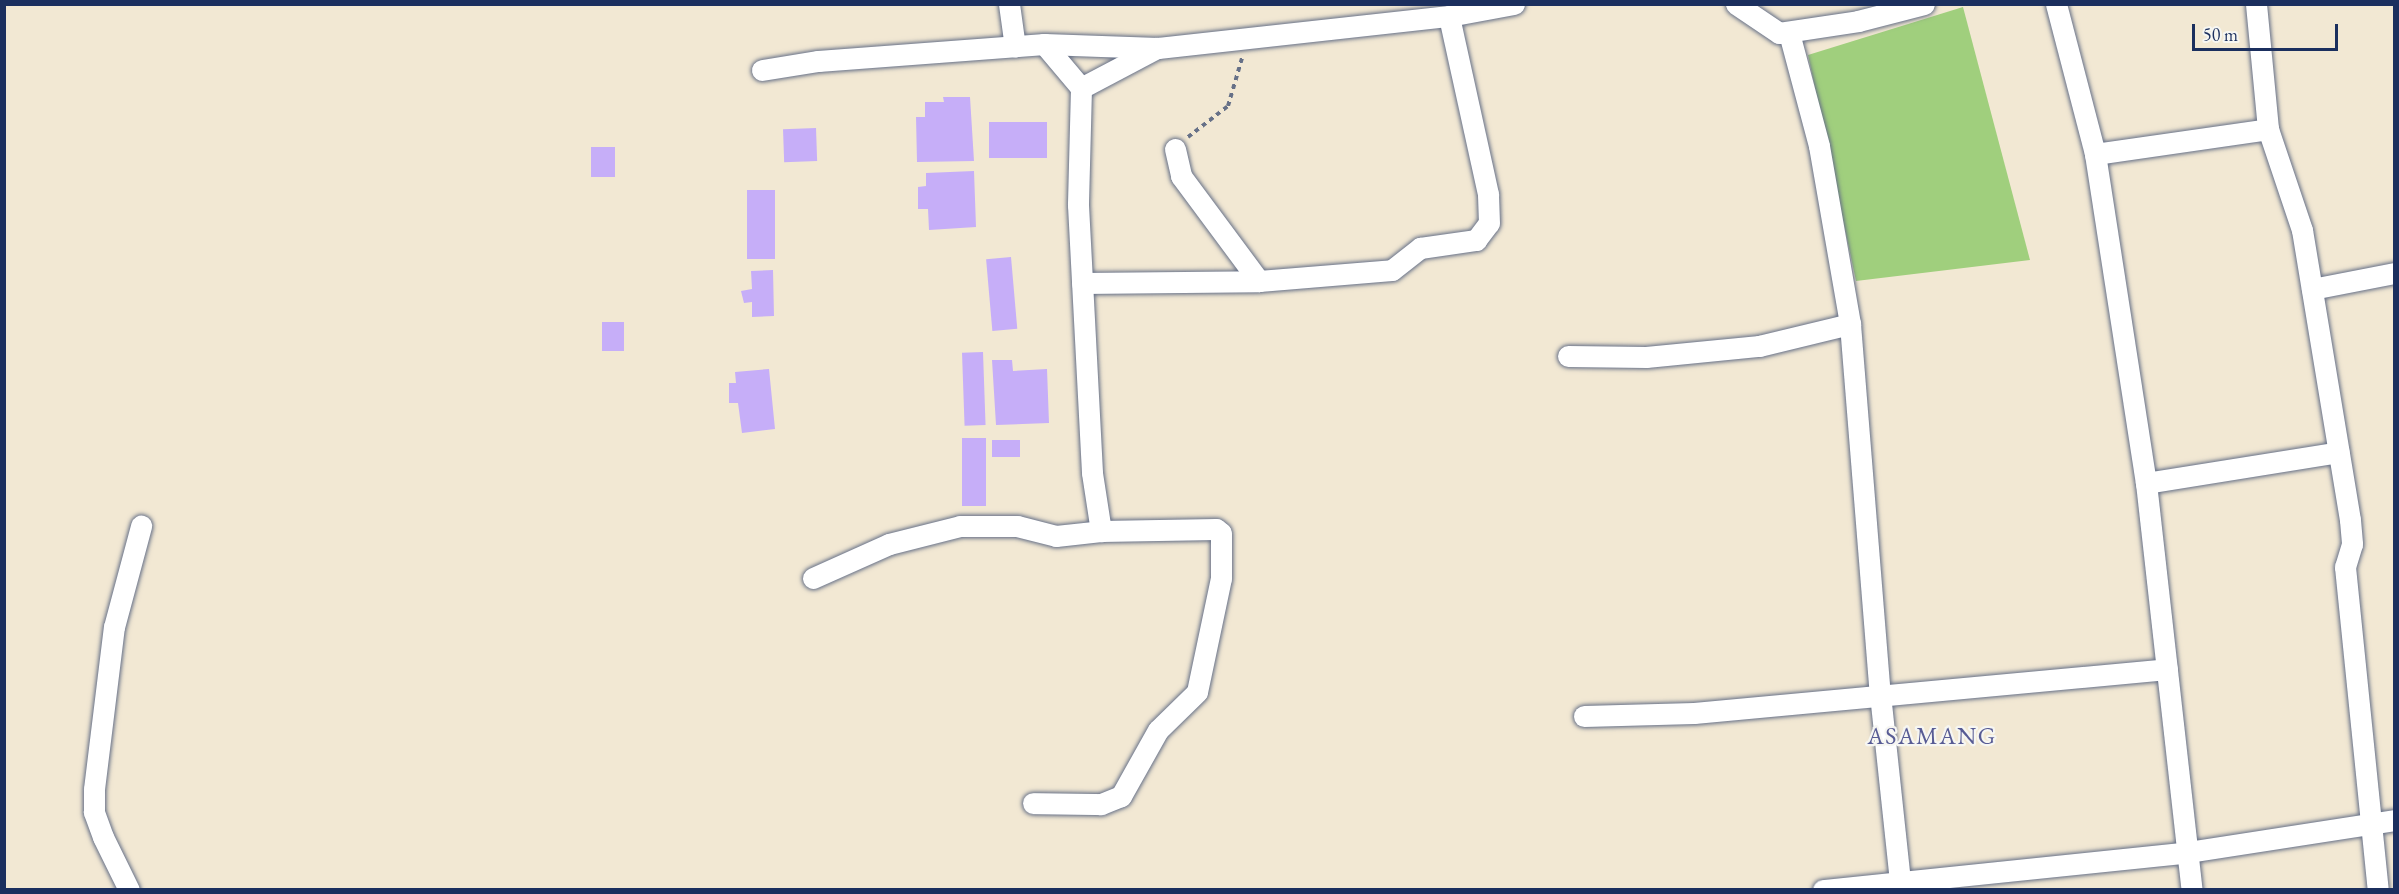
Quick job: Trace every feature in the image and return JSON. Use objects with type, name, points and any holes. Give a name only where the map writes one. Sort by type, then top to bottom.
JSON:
[{"type":"street","points":[[1009,4],[1015,47]]},
{"type":"street","points":[[762,69],[818,60],[1044,44],[1158,48],[1247,35],[1449,16],[1514,4]]},
{"type":"street","points":[[1736,4],[1769,29],[1789,33],[1924,4]]},
{"type":"street","points":[[2056,4],[2095,154],[2146,483],[2192,890]]},
{"type":"street","points":[[2256,4],[2268,129],[2302,230],[2352,543],[2345,567],[2378,890]]},
{"type":"street","points":[[1082,283],[1259,281],[1392,270],[1420,248],[1461,245],[1476,240],[1489,224],[1488,194],[1449,16]]},
{"type":"street","points":[[1789,33],[1819,146],[1850,324],[1880,694],[1901,886]]},
{"type":"street","points":[[1044,44],[1081,88],[1078,206],[1092,473],[1101,531]]},
{"type":"street","points":[[1081,88],[1158,48]]},
{"type":"street","points":[[2095,154],[2268,129]]},
{"type":"street","points":[[1175,149],[1181,176],[1259,281]]},
{"type":"street","points":[[2312,289],[2394,273]]},
{"type":"street","points":[[1568,357],[1646,357],[1759,346],[1850,324]]},
{"type":"street","points":[[2146,483],[2339,452]]},
{"type":"street","points":[[129,890],[103,837],[94,812],[94,789],[114,627],[141,526]]},
{"type":"street","points":[[813,578],[889,543],[960,526],[1017,526],[1056,536],[1101,531],[1216,529],[1221,533],[1221,578],[1208,651],[1197,692],[1158,730],[1121,796],[1101,804],[1033,803]]},
{"type":"street","points":[[1584,716],[1694,713],[2167,669]]},
{"type":"street","points":[[1823,890],[1901,886],[2188,852],[2394,820]]},
{"type":"path","points":[[1175,149],[1181,140],[1228,106],[1247,35]]},
{"type":"green space","points":[[1963,7],[2030,260],[1856,281],[1808,55]]},
{"type":"building","points":[[943,97],[970,97],[974,161],[917,162],[916,117],[925,117],[925,102],[944,102]]},
{"type":"building","points":[[989,122],[1047,122],[1047,158],[989,158]]},
{"type":"building","points":[[816,128],[817,161],[784,162],[783,129]]},
{"type":"building","points":[[591,147],[615,147],[615,177],[591,177]]},
{"type":"building","points":[[974,171],[976,227],[929,230],[928,209],[918,209],[918,187],[926,186],[926,173]]},
{"type":"building","points":[[747,190],[775,190],[775,259],[747,259]]},
{"type":"building","points":[[1011,257],[1017,329],[992,331],[986,259]]},
{"type":"building","points":[[773,270],[774,316],[752,317],[752,302],[744,303],[741,291],[752,289],[751,271]]},
{"type":"building","points":[[602,322],[624,322],[624,351],[602,351]]},
{"type":"building","points":[[983,352],[986,425],[965,426],[962,353]]},
{"type":"building","points":[[992,360],[1012,360],[1013,371],[1047,369],[1049,423],[996,425]]},
{"type":"building","points":[[769,369],[775,429],[742,433],[738,403],[729,403],[729,383],[736,383],[735,372]]},
{"type":"building","points":[[962,438],[986,438],[986,506],[962,506]]},
{"type":"building","points":[[992,440],[1020,440],[1020,457],[992,457]]},
{"type":"district","name":"ASAMANG","points":[[1932,736]]}]
